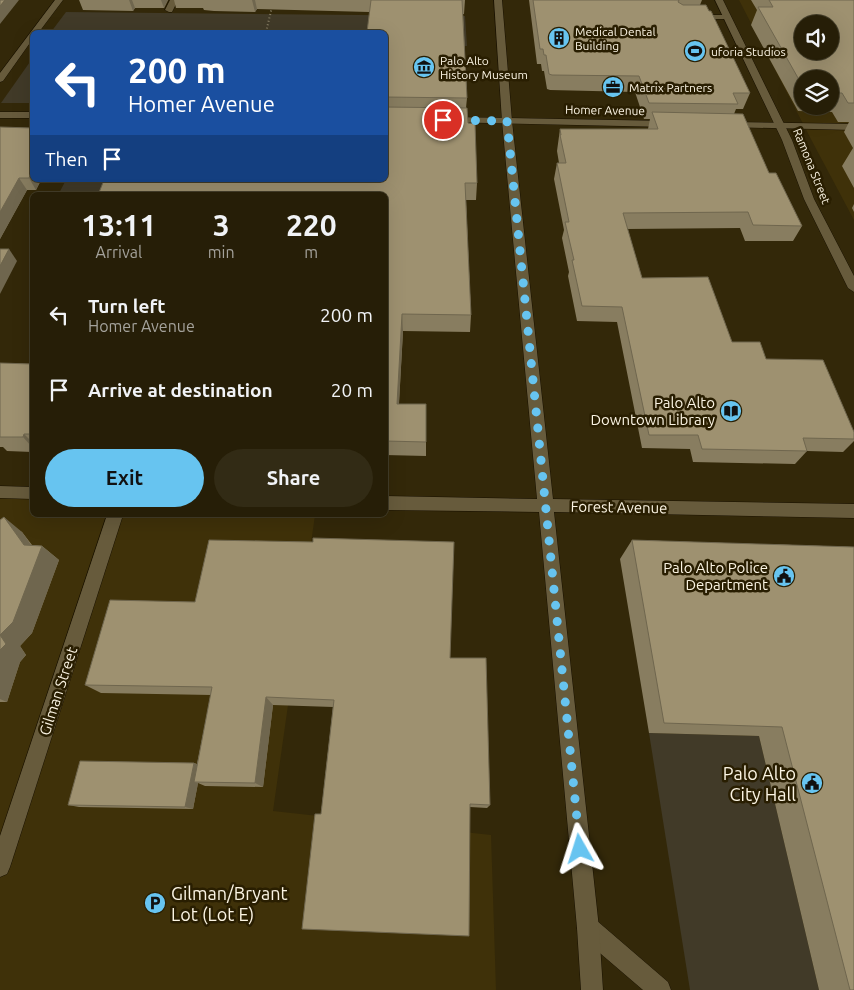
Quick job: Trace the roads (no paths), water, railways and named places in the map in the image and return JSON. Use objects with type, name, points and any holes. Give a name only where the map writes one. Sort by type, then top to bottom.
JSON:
[{"type":"street","points":[[37,30],[59,0]]},
{"type":"street","points":[[169,10],[174,0]]},
{"type":"street","points":[[498,0],[507,121],[588,928],[592,990]]},
{"type":"street","name":"Ramona Street","points":[[719,0],[780,126],[809,198],[854,288]]},
{"type":"street","points":[[688,17],[727,17]]},
{"type":"street","points":[[0,79],[30,39]]},
{"type":"street","points":[[0,115],[30,115]]},
{"type":"street","name":"Homer Avenue","points":[[443,120],[681,124]]},
{"type":"street","points":[[721,125],[854,126]]},
{"type":"street","points":[[0,492],[30,493]]},
{"type":"street","name":"Forest Avenue","points":[[388,503],[854,511]]},
{"type":"street","name":"Gilman Street","points":[[0,867],[114,517]]},
{"type":"street","points":[[588,928],[660,990]]},
{"type":"place","name":"Medical Dental Building","points":[[559,38]]},
{"type":"place","name":"uforia Studios","points":[[695,51]]},
{"type":"place","name":"Palo Alto History Museum","points":[[424,67]]},
{"type":"place","name":"Matrix Partners","points":[[613,87]]},
{"type":"place","name":"Palo Alto Downtown Library","points":[[731,411]]},
{"type":"place","name":"Palo Alto Police Department","points":[[784,576]]},
{"type":"place","name":"Palo Alto City Hall","points":[[812,783]]},
{"type":"place","name":"Gilman/Bryant Lot (Lot E)","points":[[155,903]]}]
